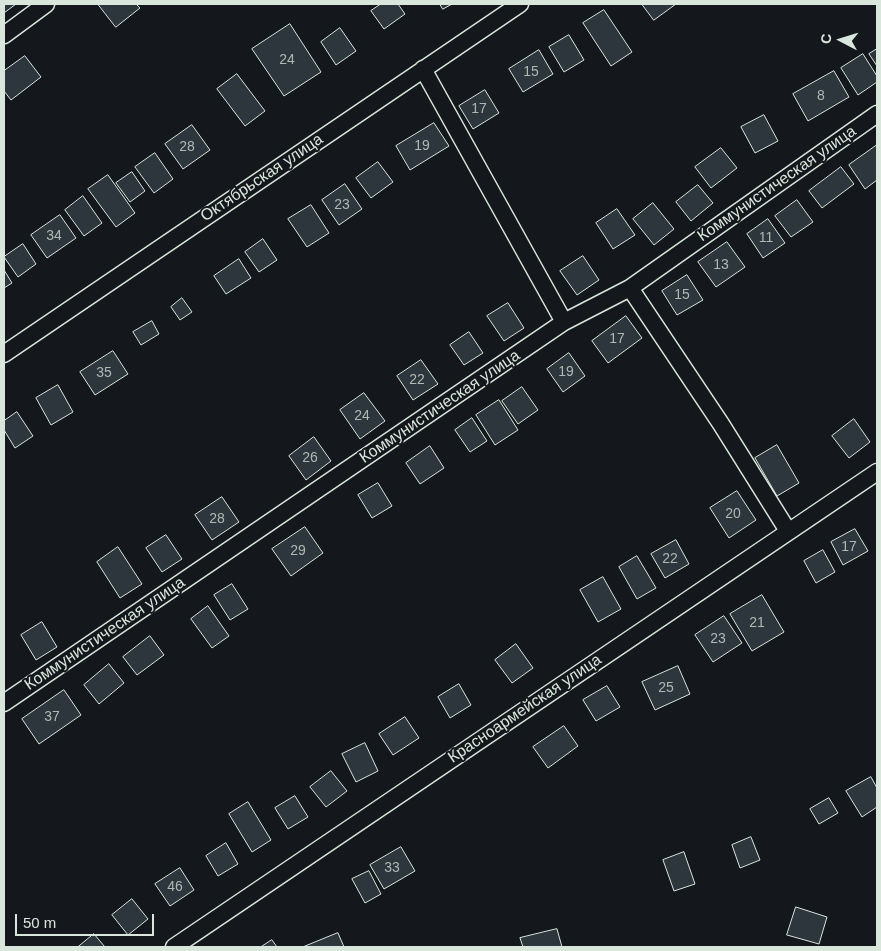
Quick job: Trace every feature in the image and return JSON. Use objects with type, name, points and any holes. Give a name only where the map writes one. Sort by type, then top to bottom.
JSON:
[{"type":"street","points":[[4,35],[46,4]]},
{"type":"street","name":"Октябрьская улица","points":[[4,354],[520,4]]},
{"type":"street","points":[[423,69],[564,322]]},
{"type":"street","name":"Коммунистическая улица","points":[[4,703],[564,322],[630,288],[877,114]]},
{"type":"street","points":[[630,288],[788,531]]},
{"type":"street","name":"Красноармейская улица","points":[[174,947],[877,472]]},
{"type":"building","points":[[4,4],[16,4],[4,13]]},
{"type":"building","points":[[98,4],[136,4],[140,8],[116,27]]},
{"type":"building","points":[[381,4],[398,4],[405,14],[384,29],[371,11]]},
{"type":"building","points":[[440,4],[452,4],[443,9]]},
{"type":"building","points":[[642,4],[676,4],[654,20]]},
{"type":"building","points":[[604,10],[632,52],[611,66],[583,23]]},
{"type":"building","points":[[290,24],[321,72],[284,96],[252,49]]},
{"type":"building","points":[[340,28],[356,51],[336,65],[321,42]]},
{"type":"building","points":[[569,35],[584,60],[564,72],[549,47]]},
{"type":"building","points":[[877,49],[877,66],[869,54]]},
{"type":"building","points":[[539,50],[553,74],[523,92],[509,69]]},
{"type":"building","points":[[863,54],[877,76],[877,82],[858,95],[841,68]]},
{"type":"building","points":[[25,56],[41,77],[11,100],[4,91],[4,71]]},
{"type":"building","points":[[834,71],[849,97],[808,121],[793,94]]},
{"type":"building","points":[[237,74],[265,111],[245,126],[217,89]]},
{"type":"building","points":[[485,90],[499,113],[473,129],[459,106]]},
{"type":"building","points":[[764,115],[778,141],[755,153],[741,127]]},
{"type":"building","points":[[434,123],[449,146],[410,170],[396,146]]},
{"type":"building","points":[[192,125],[210,150],[183,169],[165,144]]},
{"type":"building","points":[[877,145],[877,180],[865,189],[849,165]]},
{"type":"building","points":[[721,148],[737,168],[711,188],[695,167]]},
{"type":"building","points":[[155,153],[173,179],[154,193],[135,167]]},
{"type":"building","points":[[378,162],[393,182],[371,198],[356,178]]},
{"type":"building","points":[[841,167],[854,184],[822,208],[809,191]]},
{"type":"building","points":[[132,172],[145,191],[130,202],[116,183]]},
{"type":"building","points":[[108,175],[135,213],[116,227],[88,189]]},
{"type":"building","points":[[345,184],[362,209],[339,225],[322,200]]},
{"type":"building","points":[[698,185],[713,203],[691,221],[676,202]]},
{"type":"building","points":[[83,196],[102,223],[84,236],[65,210]]},
{"type":"building","points":[[797,200],[813,222],[791,237],[775,216]]},
{"type":"building","points":[[653,203],[674,229],[654,245],[633,219]]},
{"type":"building","points":[[311,205],[329,233],[307,247],[288,219]]},
{"type":"building","points":[[617,209],[635,235],[613,249],[596,223]]},
{"type":"building","points":[[60,215],[76,238],[47,258],[31,235]]},
{"type":"building","points":[[768,219],[785,243],[763,258],[747,234]]},
{"type":"building","points":[[263,239],[277,260],[259,272],[245,252]]},
{"type":"building","points":[[727,242],[745,267],[716,287],[698,262]]},
{"type":"building","points":[[23,244],[36,264],[18,277],[4,257]]},
{"type":"building","points":[[583,256],[599,280],[577,295],[560,271]]},
{"type":"building","points":[[239,259],[251,278],[226,294],[214,276]]},
{"type":"building","points":[[4,270],[12,283],[4,288]]},
{"type":"building","points":[[687,275],[703,300],[677,315],[662,291]]},
{"type":"building","points":[[182,298],[192,312],[180,320],[171,307]]},
{"type":"building","points":[[508,303],[524,328],[504,341],[487,316]]},
{"type":"building","points":[[626,316],[642,338],[608,363],[592,341]]},
{"type":"building","points":[[152,321],[159,334],[141,345],[133,332]]},
{"type":"building","points":[[469,332],[483,353],[464,365],[450,345]]},
{"type":"building","points":[[113,351],[128,374],[95,395],[80,372]]},
{"type":"building","points":[[569,353],[585,376],[563,392],[547,369]]},
{"type":"building","points":[[421,360],[438,384],[413,400],[397,376]]},
{"type":"building","points":[[58,385],[73,412],[51,425],[36,398]]},
{"type":"building","points":[[522,387],[538,410],[518,424],[502,401]]},
{"type":"building","points":[[364,393],[385,421],[360,439],[340,410]]},
{"type":"building","points":[[499,400],[518,430],[495,445],[476,415]]},
{"type":"building","points":[[17,412],[33,436],[15,448],[4,430],[4,421]]},
{"type":"building","points":[[472,418],[487,441],[470,452],[455,430]]},
{"type":"building","points":[[854,419],[870,442],[849,458],[832,436]]},
{"type":"building","points":[[314,437],[331,461],[306,480],[289,456]]},
{"type":"building","points":[[777,445],[799,483],[777,496],[755,458]]},
{"type":"building","points":[[430,446],[444,468],[420,484],[406,463]]},
{"type":"building","points":[[378,483],[392,506],[372,518],[358,495]]},
{"type":"building","points":[[737,491],[756,520],[729,538],[710,508]]},
{"type":"building","points":[[222,497],[239,522],[212,540],[195,515]]},
{"type":"building","points":[[305,527],[323,553],[291,576],[272,549]]},
{"type":"building","points":[[855,529],[868,551],[843,565],[831,542]]},
{"type":"building","points":[[166,535],[182,559],[162,572],[146,548]]},
{"type":"building","points":[[676,540],[689,564],[665,578],[651,554]]},
{"type":"building","points":[[118,547],[142,584],[120,598],[97,562]]},
{"type":"building","points":[[823,550],[835,572],[816,583],[804,561]]},
{"type":"building","points":[[637,556],[656,588],[637,599],[619,567]]},
{"type":"building","points":[[603,577],[621,609],[598,622],[580,590]]},
{"type":"building","points":[[232,584],[248,609],[230,620],[214,595]]},
{"type":"building","points":[[762,595],[784,632],[752,651],[730,614]]},
{"type":"building","points":[[208,606],[229,636],[212,648],[191,619]]},
{"type":"building","points":[[724,616],[742,643],[713,662],[695,635]]},
{"type":"building","points":[[42,622],[57,647],[36,660],[21,635]]},
{"type":"building","points":[[150,636],[164,655],[137,675],[123,657]]},
{"type":"building","points":[[516,644],[533,668],[512,683],[495,660]]},
{"type":"building","points":[[109,664],[124,683],[99,704],[84,685]]},
{"type":"building","points":[[678,666],[690,694],[655,710],[642,682]]},
{"type":"building","points":[[459,684],[471,705],[450,718],[438,697]]},
{"type":"building","points":[[607,686],[620,707],[596,721],[583,700]]},
{"type":"building","points":[[64,690],[81,715],[39,744],[22,719]]},
{"type":"building","points":[[405,717],[419,738],[393,755],[379,734]]},
{"type":"building","points":[[564,726],[578,746],[548,768],[533,747]]},
{"type":"building","points":[[365,743],[378,771],[356,782],[342,754]]},
{"type":"building","points":[[331,771],[347,791],[326,807],[310,787]]},
{"type":"building","points":[[871,777],[877,788],[877,807],[862,817],[846,791]]},
{"type":"building","points":[[295,796],[308,817],[288,829],[275,808]]},
{"type":"building","points":[[829,798],[838,813],[819,824],[810,809]]},
{"type":"building","points":[[248,802],[271,840],[252,852],[229,814]]},
{"type":"building","points":[[751,837],[760,860],[740,868],[732,845]]},
{"type":"building","points":[[226,843],[238,864],[218,876],[206,856]]},
{"type":"building","points":[[401,847],[415,871],[384,889],[370,865]]},
{"type":"building","points":[[684,852],[695,884],[674,891],[663,860]]},
{"type":"building","points":[[180,868],[194,890],[170,906],[155,884]]},
{"type":"building","points":[[369,871],[381,894],[365,903],[352,879]]},
{"type":"building","points":[[132,899],[148,919],[128,935],[112,915]]},
{"type":"building","points":[[796,907],[827,917],[819,944],[787,935]]},
{"type":"building","points":[[557,929],[562,947],[523,947],[520,938]]},
{"type":"building","points":[[338,933],[344,947],[303,947]]},
{"type":"building","points":[[94,934],[105,947],[78,947]]},
{"type":"building","points":[[272,940],[277,947],[261,947]]}]
